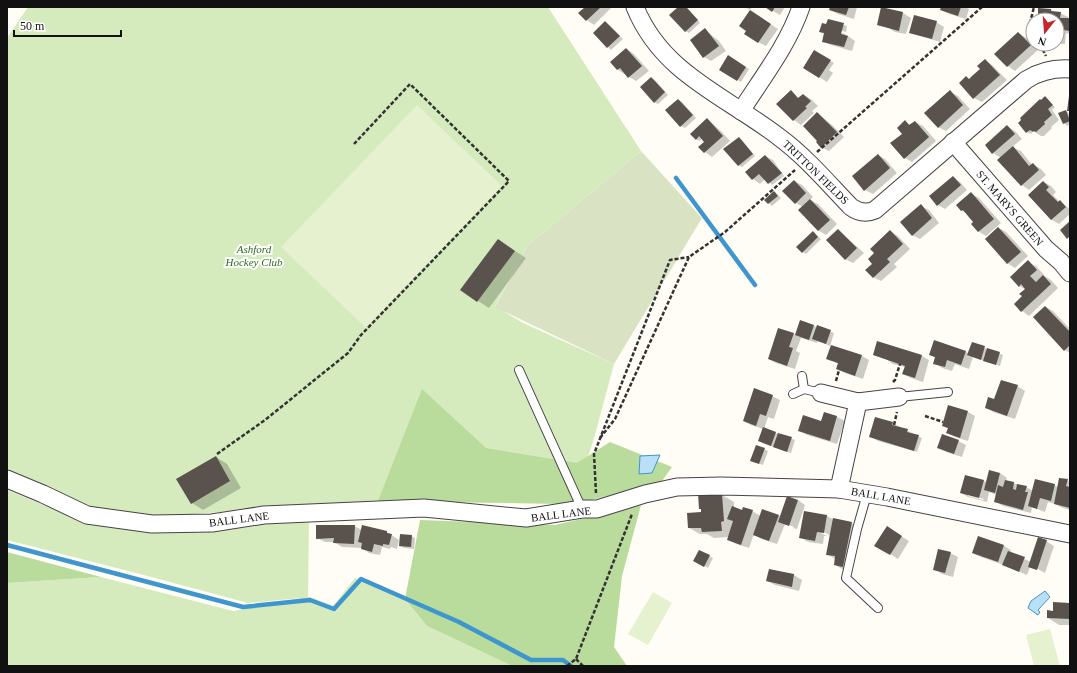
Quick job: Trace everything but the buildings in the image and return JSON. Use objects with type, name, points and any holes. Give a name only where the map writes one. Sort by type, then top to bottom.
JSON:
[{"type":"street","name":"TRITTON FIELDS","points":[[635,7],[650,36],[673,63],[703,87],[780,137],[806,160],[851,207],[858,211],[869,212],[875,210],[1031,76],[1044,70],[1070,68]]},
{"type":"street","points":[[741,111],[784,44],[796,21],[801,7]]},
{"type":"street","name":"ST. MARYS GREEN","points":[[953,142],[1046,249],[1061,262],[1070,273]]},
{"type":"street","points":[[821,393],[858,402],[895,391]]},
{"type":"street","points":[[839,489],[858,402]]},
{"type":"street","name":"BALL LANE","points":[[7,479],[87,515],[152,524],[212,523],[264,515],[424,508],[526,518],[590,509],[658,491],[685,487],[722,486],[839,489],[916,502],[1070,534]]},
{"type":"lane","points":[[519,370],[590,509]]},
{"type":"lane","points":[[802,376],[804,389]]},
{"type":"lane","points":[[793,394],[804,389],[821,393]]},
{"type":"lane","points":[[895,391],[948,392]]},
{"type":"lane","points":[[868,494],[857,529],[846,578],[878,608]]},
{"type":"path","points":[[590,509],[594,454],[670,260],[688,257],[725,232],[982,7]]},
{"type":"path","points":[[217,454],[264,420],[348,353],[362,335],[509,181],[410,84],[354,144]]},
{"type":"path","points":[[600,438],[615,419],[688,257]]},
{"type":"path","points":[[895,391],[895,380],[900,364]]},
{"type":"path","points":[[925,416],[943,422]]},
{"type":"path","points":[[567,666],[575,660],[607,582],[638,497]]},
{"type":"path","points":[[575,660],[583,666]]},
{"type":"green space","name":"Ashford Hockey Club","points":[[28,7],[548,7],[641,151],[527,246],[495,306],[523,323],[614,364],[595,435],[573,504],[378,501],[164,516],[93,509],[7,476],[7,38]]},
{"type":"green space","points":[[417,105],[502,186],[366,328],[281,247]]},
{"type":"green space","points":[[641,151],[702,218],[614,364],[495,307],[527,246]]},
{"type":"green space","points":[[422,389],[486,448],[577,463],[610,442],[672,467],[660,484],[573,504],[378,501]]},
{"type":"green space","points":[[7,490],[81,520],[156,533],[309,518],[308,597],[333,606],[355,578],[405,599],[427,626],[512,666],[7,666],[7,583],[101,577],[233,611],[301,598],[248,603],[7,540]]},
{"type":"green space","points":[[641,505],[622,576],[614,647],[627,666],[512,666],[427,626],[405,599],[420,520],[555,525]]},
{"type":"green space","points":[[7,552],[101,577],[7,583]]},
{"type":"green space","points":[[653,592],[672,603],[648,645],[628,634]]},
{"type":"green space","points":[[1050,629],[1060,666],[1034,666],[1026,635]]},
{"type":"water","points":[[660,455],[652,473],[639,474],[640,456]]},
{"type":"water","points":[[1045,591],[1050,597],[1038,610],[1040,612],[1038,615],[1028,608],[1031,601]]},
{"type":"waterway","points":[[676,178],[755,285]]},
{"type":"waterway","points":[[7,545],[243,607],[310,600],[334,609],[361,579],[459,622],[531,660],[563,660],[571,666]]}]
